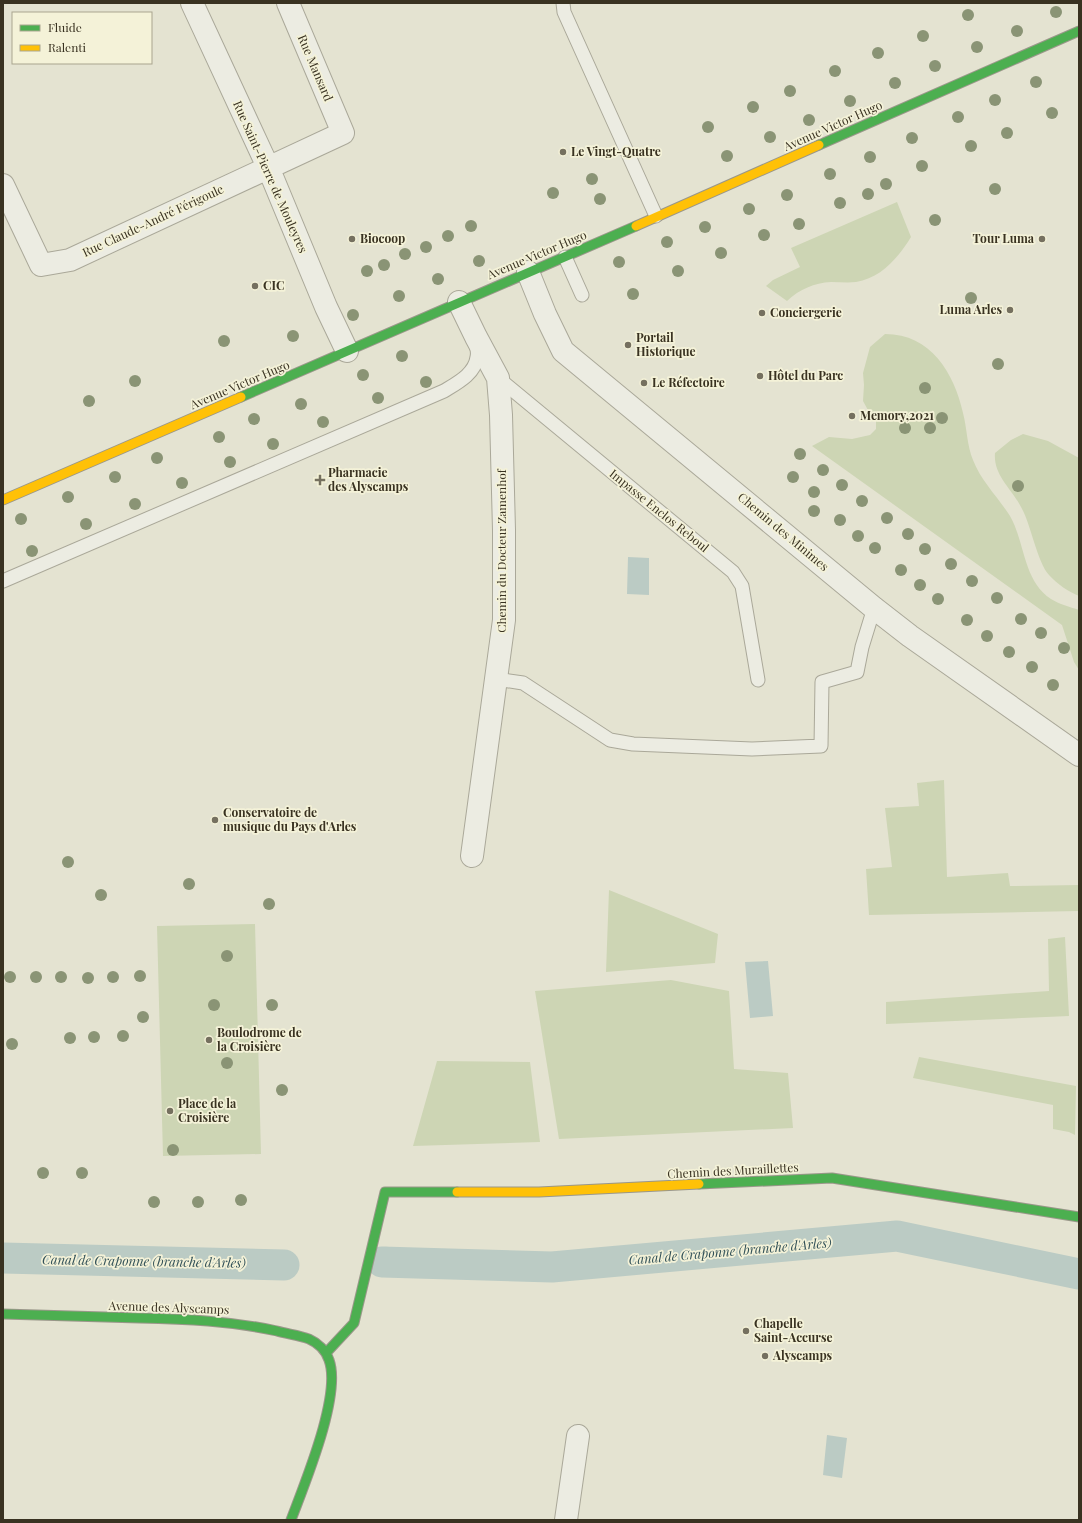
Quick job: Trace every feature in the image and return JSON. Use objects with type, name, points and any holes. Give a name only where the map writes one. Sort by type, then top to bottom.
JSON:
[{"type":"main road","name":"Avenue Victor Hugo","points":[[3,500],[565,257],[1079,31]]},
{"type":"main road","name":"Chemin des Muraillettes","points":[[326,1353],[354,1323],[385,1192],[539,1192],[832,1178],[1079,1216]]},
{"type":"main road","name":"Avenue des Alyscamps","points":[[3,1314],[211,1320],[238,1323],[306,1338],[317,1344],[326,1353]]},
{"type":"main road","points":[[291,1520],[327,1411],[333,1377],[326,1353]]},
{"type":"street","name":"Rue Saint-Pierre de Mouleyres","points":[[192,3],[268,167],[326,308],[346,351]]},
{"type":"street","name":"Rue Mansard","points":[[288,3],[343,133]]},
{"type":"street","name":"Rue Claude-André Férigoule","points":[[3,185],[41,265],[70,260],[343,133]]},
{"type":"street","name":"Chemin des Minimes","points":[[528,272],[545,314],[563,351],[874,608],[910,636],[1079,755]]},
{"type":"street","name":"Chemin du Docteur Zamenhof","points":[[459,302],[498,378],[501,415],[504,530],[504,620],[472,856]]},
{"type":"street","points":[[566,1520],[578,1436]]},
{"type":"lane","points":[[563,3],[564,12],[656,216]]},
{"type":"lane","points":[[565,257],[582,295]]},
{"type":"lane","points":[[3,581],[444,391],[465,377],[473,368],[478,357],[476,337]]},
{"type":"lane","name":"Impasse Enclos Reboul","points":[[498,378],[733,572],[742,586],[758,680]]},
{"type":"lane","points":[[496,678],[523,683],[610,740],[633,744],[752,749],[821,746],[822,682],[857,672],[862,647],[874,608]]},
{"type":"green space","points":[[897,202],[911,237],[888,266],[881,272],[865,280],[856,282],[831,282],[813,285],[797,293],[787,301],[766,286],[773,280],[800,267],[791,248]]},
{"type":"green space","points":[[885,334],[901,336],[928,348],[938,358],[946,370],[959,398],[969,449],[976,468],[1010,516],[1035,582],[1051,599],[1079,610],[1079,670],[1074,662],[1062,625],[812,446],[829,437],[852,439],[870,435],[876,429],[876,419],[869,412],[863,401],[863,373],[870,347]]},
{"type":"green space","points":[[1023,434],[1048,441],[1079,458],[1079,596],[1059,585],[1045,569],[1025,514],[1004,482],[997,468],[995,453],[1011,440]]},
{"type":"green space","points":[[944,780],[947,877],[1008,873],[1010,886],[1079,885],[1079,911],[869,915],[866,869],[892,867],[885,808],[919,806],[917,783]]},
{"type":"green space","points":[[609,890],[718,934],[715,963],[606,972]]},
{"type":"green space","name":"Boulodrome de la Croisière","points":[[255,924],[261,1154],[163,1156],[157,926]]},
{"type":"green space","points":[[1065,937],[1069,1016],[886,1024],[886,1002],[1049,991],[1048,939]]},
{"type":"green space","points":[[671,980],[729,991],[734,1069],[788,1073],[793,1128],[559,1139],[535,991]]},
{"type":"green space","points":[[919,1057],[1076,1086],[1075,1135],[1069,1132],[1053,1129],[1053,1105],[913,1078]]},
{"type":"green space","points":[[437,1061],[530,1062],[540,1142],[413,1146]]},
{"type":"shaded area","points":[[628,557],[649,558],[649,595],[627,594]]},
{"type":"shaded area","points":[[768,961],[773,1016],[750,1018],[745,962]]},
{"type":"shaded area","points":[[827,1435],[847,1438],[842,1478],[823,1475]]},
{"type":"waterway","name":"Canal de Craponne (branche d'Arles)","points":[[386,1262],[382,1262],[552,1267],[897,1236],[1079,1274]]},
{"type":"waterway","name":"Canal de Craponne (branche d'Arles)","points":[[3,1258],[284,1265]]},
{"type":"traffic: fast","points":[[819,145],[1079,31]]},
{"type":"traffic: fast","points":[[241,397],[636,226]]},
{"type":"traffic: fast","points":[[699,1184],[832,1178],[1079,1217]]},
{"type":"traffic: fast","points":[[326,1353],[354,1323],[385,1192],[457,1192]]},
{"type":"traffic: fast","points":[[3,1314],[156,1318],[208,1321],[277,1331],[309,1339],[316,1343],[324,1350],[329,1360],[332,1375],[330,1395],[320,1440],[291,1520]]},
{"type":"traffic: slow","points":[[636,226],[819,145]]},
{"type":"traffic: slow","points":[[3,500],[241,397]]},
{"type":"traffic: slow","points":[[457,1192],[539,1192],[699,1184]]},
{"type":"place","name":"Le Vingt-Quatre","points":[[563,152]]},
{"type":"place","name":"Biocoop","points":[[352,239]]},
{"type":"place","name":"Tour Luma","points":[[1042,239]]},
{"type":"place","name":"CIC","points":[[255,286]]},
{"type":"place","name":"Luma Arles","points":[[1010,310]]},
{"type":"place","name":"Conciergerie","points":[[762,313]]},
{"type":"place","name":"Portail Historique","points":[[628,345]]},
{"type":"place","name":"Hôtel du Parc","points":[[760,376]]},
{"type":"place","name":"Le Réfectoire","points":[[644,383]]},
{"type":"place","name":"Memory,2021","points":[[852,416]]},
{"type":"place","name":"Pharmacie des Alyscamps","points":[[320,480]]},
{"type":"place","name":"Conservatoire de musique du Pays d'Arles","points":[[215,820]]},
{"type":"place","name":"Boulodrome de la Croisière","points":[[209,1040]]},
{"type":"place","name":"Place de la Croisière","points":[[170,1111]]},
{"type":"place","name":"Chapelle Saint-Accurse","points":[[746,1331]]},
{"type":"place","name":"Alyscamps","points":[[765,1356]]}]
